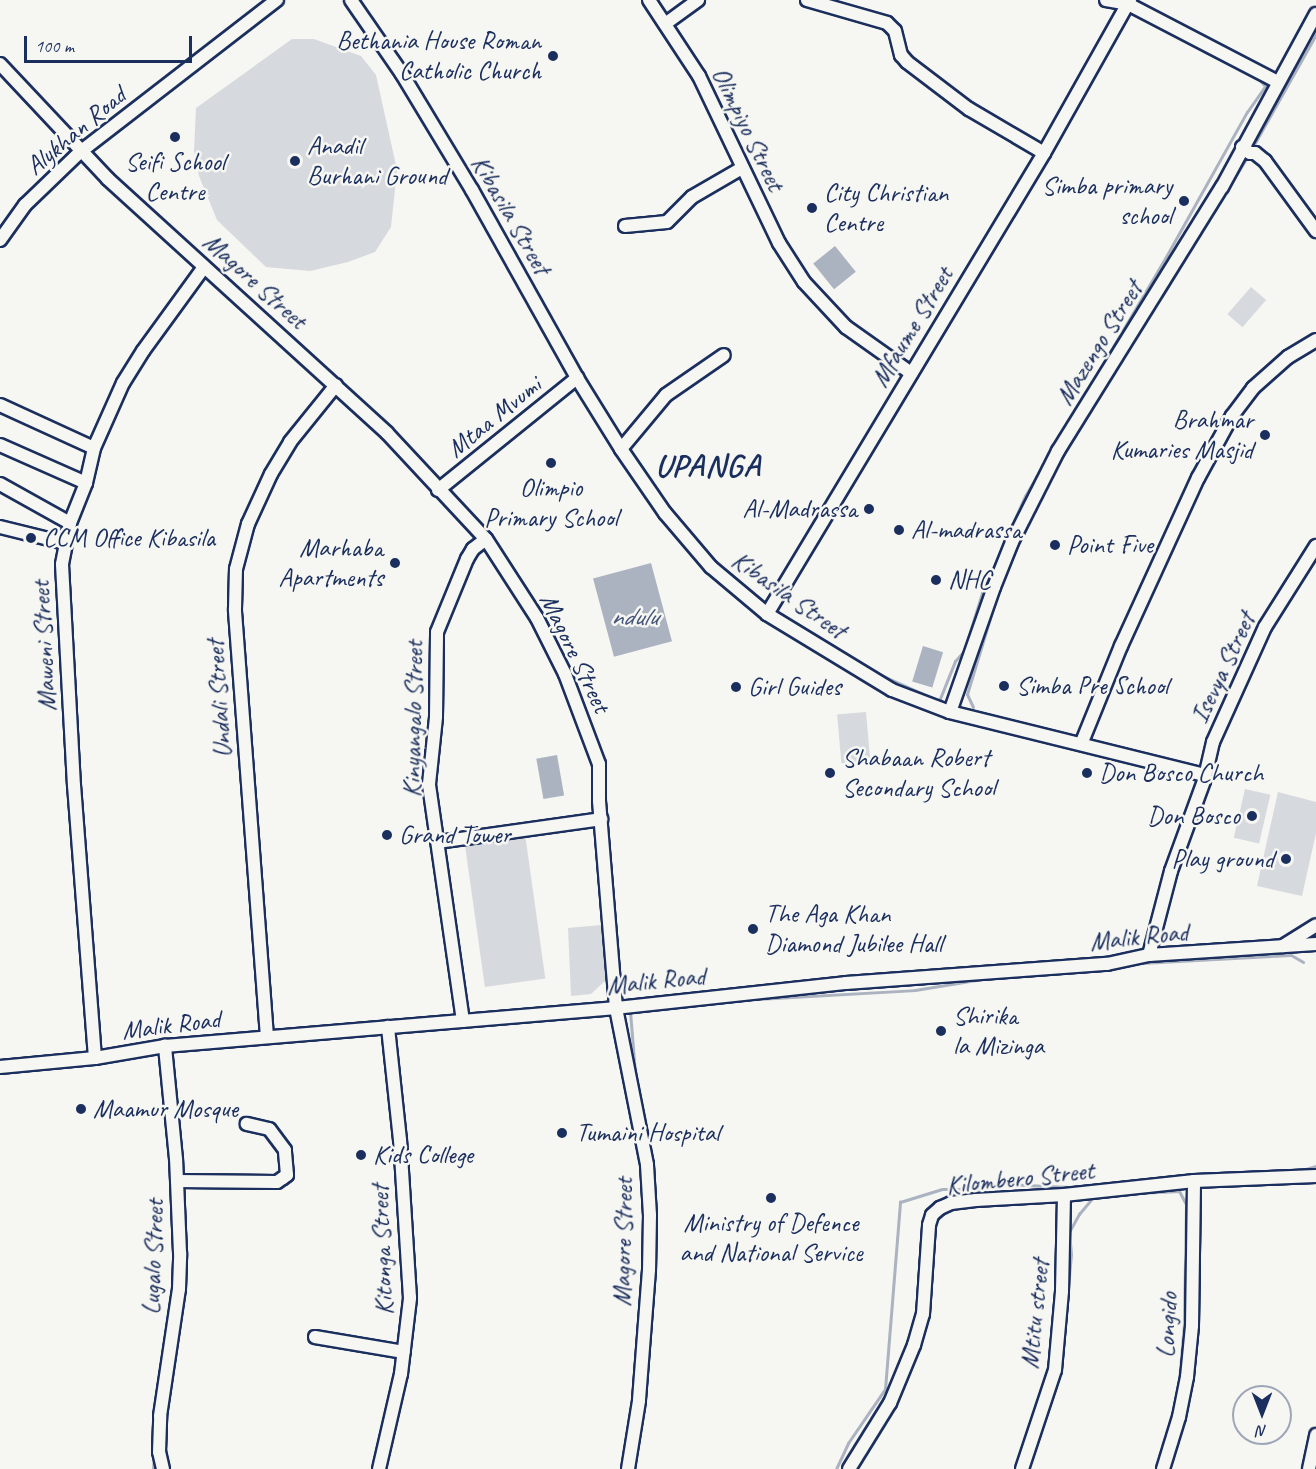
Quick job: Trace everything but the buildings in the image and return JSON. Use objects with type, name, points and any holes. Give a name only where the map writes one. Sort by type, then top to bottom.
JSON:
[{"type":"street","name":"Alykhan Road","points":[[0,240],[25,205],[80,152],[278,0]]},
{"type":"street","name":"Kibasila Street","points":[[351,0],[402,74],[472,190],[577,378],[621,449],[665,513],[711,567],[767,614],[892,690],[950,712],[1082,742],[1135,759],[1205,775]]},
{"type":"street","name":"Olimpiyo Street","points":[[649,0],[699,76],[779,243],[804,282],[846,327],[911,373]]},
{"type":"street","points":[[666,24],[698,0]]},
{"type":"street","points":[[807,0],[887,23],[895,31],[901,55],[907,62],[963,106],[1044,153]]},
{"type":"street","points":[[1106,0],[1129,2],[1278,82]]},
{"type":"street","name":"Mfaume Street","points":[[767,614],[1044,153],[1129,2]]},
{"type":"street","name":"Mazengo Street","points":[[950,712],[997,578],[1058,451],[1222,187],[1316,16]]},
{"type":"street","name":"Magore Street","points":[[0,64],[80,152],[387,433],[486,539],[537,618],[565,674],[598,764],[616,1008],[647,1165],[651,1215],[639,1401],[628,1469]]},
{"type":"street","points":[[1242,147],[1265,161],[1316,231]]},
{"type":"street","points":[[625,226],[667,222],[692,197],[742,168]]},
{"type":"street","name":"Maweni Street","points":[[94,1058],[74,786],[62,564],[70,523],[86,483],[94,448],[123,383],[143,351],[204,267]]},
{"type":"street","points":[[1082,742],[1121,646],[1198,478],[1232,417],[1253,388],[1288,357],[1316,340]]},
{"type":"street","points":[[621,449],[666,395],[724,355]]},
{"type":"street","name":"Mtaa Mvumi","points":[[438,490],[577,378]]},
{"type":"street","name":"Undali Street","points":[[267,1037],[235,609],[236,569],[248,524],[271,474],[290,442],[336,385]]},
{"type":"street","points":[[0,405],[94,448]]},
{"type":"street","points":[[0,445],[86,483]]},
{"type":"street","points":[[0,484],[70,523]]},
{"type":"street","points":[[0,527],[66,543]]},
{"type":"street","name":"Kinyangalo Street","points":[[463,1021],[429,784],[436,717],[437,632],[467,559],[473,549],[486,539]]},
{"type":"street","name":"Isevya Street","points":[[1149,956],[1172,871],[1214,742],[1255,647],[1302,565],[1316,546]]},
{"type":"street","points":[[438,842],[601,819]]},
{"type":"street","points":[[1282,947],[1316,925]]},
{"type":"street","name":"Malik Road","points":[[0,1067],[94,1058],[165,1046],[616,1008],[846,983],[1107,964],[1149,956],[1316,944]]},
{"type":"street","name":"Kitonga Street","points":[[379,1469],[404,1352],[410,1298],[400,1140],[388,1028]]},
{"type":"street","name":"Lugalo Street","points":[[163,1469],[159,1452],[160,1416],[178,1289],[177,1181],[165,1046]]},
{"type":"street","points":[[177,1181],[277,1182],[287,1175],[285,1150],[269,1129],[247,1124]]},
{"type":"street","name":"Kilombero Street","points":[[849,1469],[890,1403],[914,1345],[923,1314],[930,1218],[935,1211],[951,1203],[976,1200],[1064,1195],[1194,1181],[1316,1176]]},
{"type":"street","name":"Longido","points":[[1163,1469],[1179,1417],[1187,1377],[1192,1326],[1194,1181]]},
{"type":"street","name":"Mtitu street","points":[[1022,1469],[1055,1370],[1062,1291],[1064,1195]]},
{"type":"street","points":[[315,1337],[404,1352]]},
{"type":"street","points":[[1309,1469],[1316,1435]]},
{"type":"shaded area","name":"Anadil Burhani Ground","points":[[292,39],[314,39],[361,56],[376,75],[397,170],[391,227],[375,252],[348,262],[310,271],[266,267],[217,220],[199,176],[194,151],[196,108]]},
{"type":"shaded area","points":[[1251,287],[1266,300],[1242,327],[1227,314]]},
{"type":"shaded area","points":[[866,712],[870,761],[841,763],[837,715]]},
{"type":"shaded area","name":"Don Bosco","points":[[1245,789],[1270,795],[1259,844],[1234,838]]},
{"type":"shaded area","name":"Play ground","points":[[1278,792],[1316,802],[1316,833],[1302,896],[1257,886]]},
{"type":"shaded area","points":[[525,834],[545,979],[485,987],[465,842]]},
{"type":"shaded area","points":[[601,925],[606,980],[591,994],[571,996],[568,928]]},
{"type":"water","points":[[835,246],[856,272],[834,289],[813,264]]},
{"type":"water","name":"ndulu","points":[[651,563],[672,641],[614,657],[593,579]]},
{"type":"water","points":[[923,646],[943,652],[932,688],[912,681]]},
{"type":"water","points":[[557,755],[564,795],[543,799],[536,759]]},
{"type":"waterway","points":[[1251,150],[1316,34]]},
{"type":"waterway","points":[[1205,52],[1221,59]]},
{"type":"waterway","points":[[872,671],[939,701],[955,661],[964,651],[982,593],[1025,496],[1163,262],[1247,112],[1265,86],[1256,76]]},
{"type":"waterway","points":[[430,108],[446,136]]},
{"type":"waterway","points":[[1231,183],[1248,156]]},
{"type":"waterway","points":[[1162,296],[1204,227]]},
{"type":"waterway","points":[[529,280],[605,412]]},
{"type":"waterway","points":[[1058,464],[1071,441]]},
{"type":"waterway","points":[[681,523],[711,557]]},
{"type":"waterway","points":[[1013,556],[1021,537]]},
{"type":"waterway","points":[[973,707],[967,694],[997,595]]},
{"type":"waterway","points":[[781,614],[810,633]]},
{"type":"waterway","points":[[1141,963],[1291,955],[1303,962]]},
{"type":"waterway","points":[[756,999],[915,990],[982,979]]},
{"type":"waterway","points":[[630,1011],[635,1073]]},
{"type":"waterway","points":[[167,1132],[170,1164]]},
{"type":"waterway","points":[[1232,1174],[1302,1170],[1316,1166]]},
{"type":"waterway","points":[[836,1469],[848,1443],[885,1389],[900,1202],[942,1189],[974,1189],[1004,1184],[1069,1187],[1141,1181]]},
{"type":"waterway","points":[[1210,1186],[1251,1184]]},
{"type":"waterway","points":[[1136,1193],[1179,1191],[1186,1204],[1184,1324],[1178,1392]]},
{"type":"waterway","points":[[1064,1334],[1071,1254],[1069,1232],[1079,1214],[1094,1196]]},
{"type":"waterway","points":[[1055,1304],[1056,1287]]},
{"type":"waterway","points":[[628,1432],[632,1409]]},
{"type":"waterway","points":[[153,1469],[154,1456]]},
{"type":"place","name":"Bethania House Roman Catholic Church","points":[[553,56]]},
{"type":"place","name":"Seifi School Centre","points":[[175,137]]},
{"type":"place","name":"Anadil Burhani Ground","points":[[295,161]]},
{"type":"place","name":"Simba primary school","points":[[1184,201]]},
{"type":"place","name":"City Christian Centre","points":[[812,208]]},
{"type":"place","name":"Brahmar Kumaries Masjid","points":[[1265,435]]},
{"type":"place","name":"Olimpio Primary School","points":[[551,463]]},
{"type":"place","name":"Al-Madrassa","points":[[869,509]]},
{"type":"place","name":"Al-madrassa","points":[[899,530]]},
{"type":"place","name":"CCM Office Kibasila","points":[[31,538]]},
{"type":"place","name":"Point Five","points":[[1055,545]]},
{"type":"place","name":"Marhaba Apartments","points":[[395,563]]},
{"type":"place","name":"NHC","points":[[936,580]]},
{"type":"place","name":"Simba Pre School","points":[[1004,686]]},
{"type":"place","name":"Girl Guides","points":[[736,687]]},
{"type":"place","name":"Shabaan Robert Secondary School","points":[[830,773]]},
{"type":"place","name":"Don Bosco Church","points":[[1087,773]]},
{"type":"place","name":"Don Bosco","points":[[1252,816]]},
{"type":"place","name":"Grand Tower","points":[[387,835]]},
{"type":"place","name":"Play ground","points":[[1286,859]]},
{"type":"place","name":"The Aga Khan Diamond Jubilee Hall","points":[[753,929]]},
{"type":"place","name":"Shirika la Mizinga","points":[[941,1031]]},
{"type":"place","name":"Maamur Mosque","points":[[81,1109]]},
{"type":"place","name":"Tumaini Hospital","points":[[562,1133]]},
{"type":"place","name":"Kids College","points":[[361,1155]]},
{"type":"place","name":"Ministry of Defence and National Service","points":[[771,1198]]},
{"type":"district","name":"UPANGA","points":[[708,466]]}]
